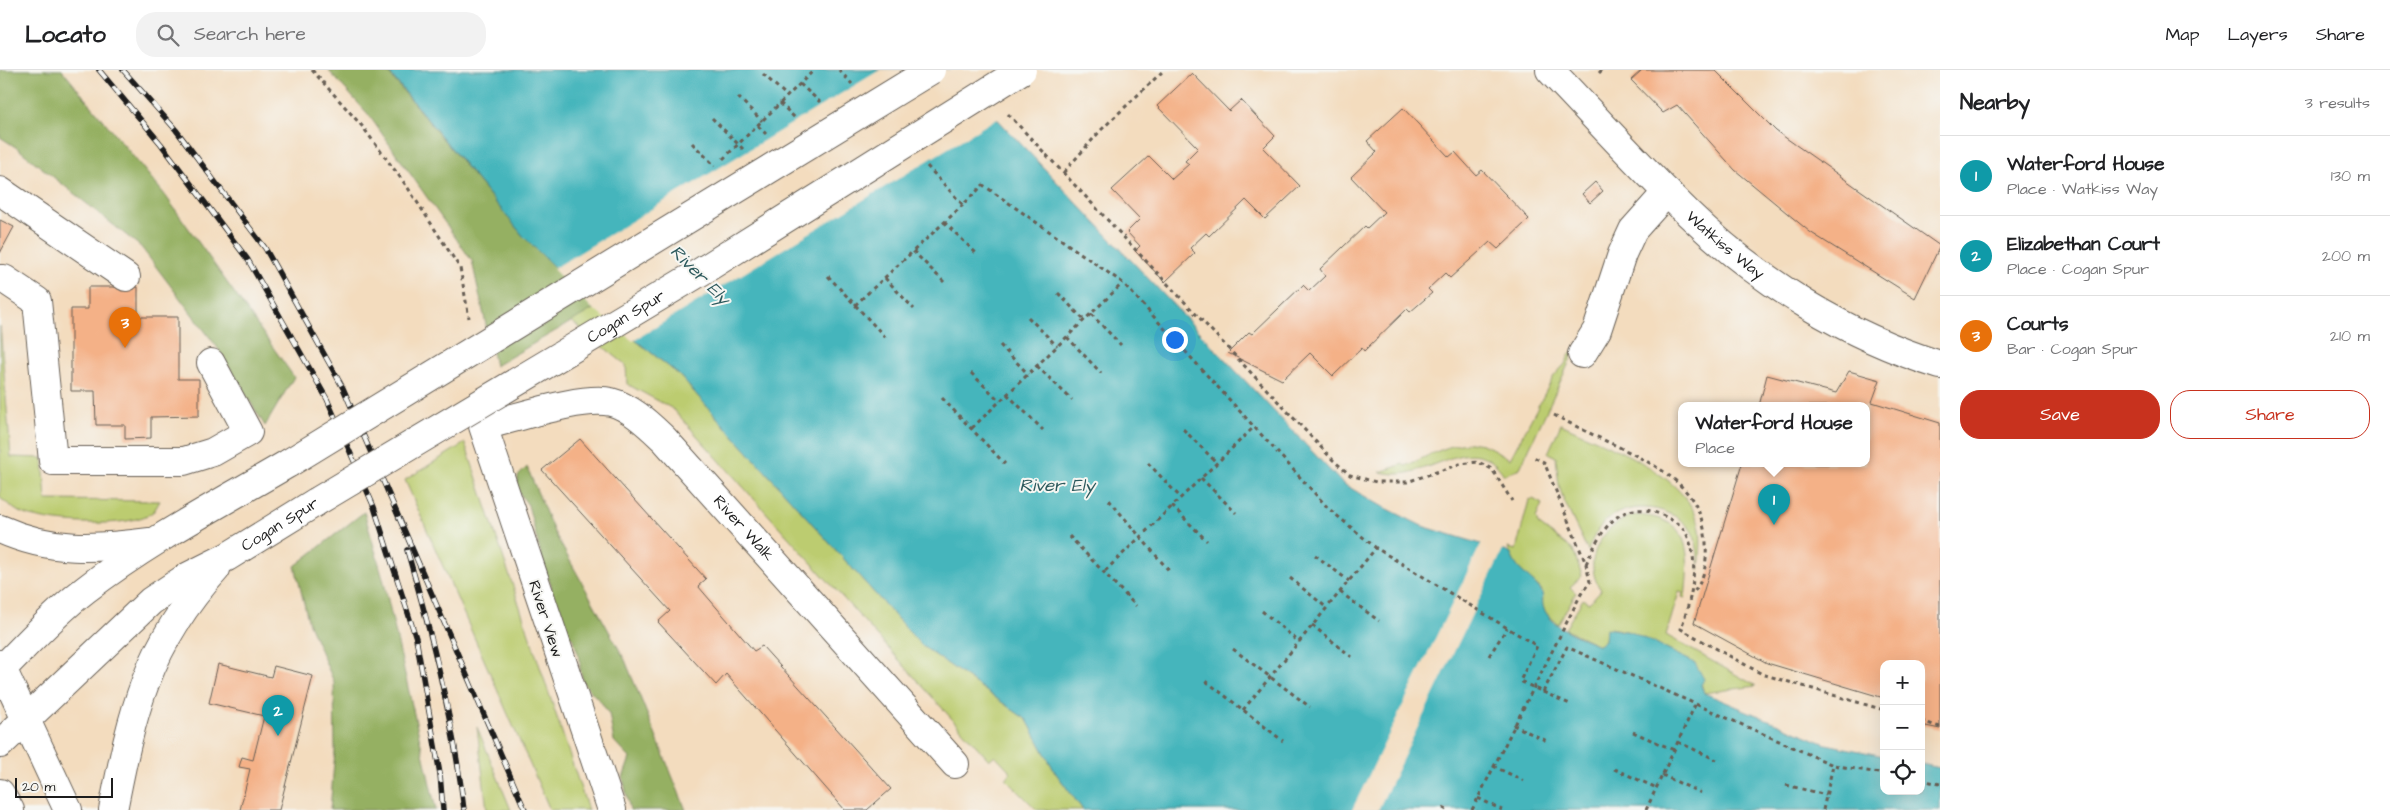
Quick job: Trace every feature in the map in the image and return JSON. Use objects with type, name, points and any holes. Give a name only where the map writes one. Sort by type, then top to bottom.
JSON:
[{"type":"main road","points":[[68,810],[13,723],[1,668],[35,634],[85,590],[159,540],[289,463],[931,70]]},
{"type":"main road","name":"Cogan Spur","points":[[228,557],[316,502],[702,271],[1022,70]]},
{"type":"main road","name":"Watkiss Way","points":[[1550,70],[1690,215],[1736,255],[1804,303],[1858,333],[1940,365]]},
{"type":"main road","points":[[0,190],[126,277]]},
{"type":"main road","points":[[1582,354],[1597,330],[1622,254],[1633,230],[1667,192]]},
{"type":"main road","points":[[0,279],[4,279],[37,301],[53,461],[184,461],[232,443],[248,432],[211,363]]},
{"type":"main road","name":"River Walk","points":[[483,426],[588,401],[611,402],[626,409],[664,439],[955,764]]},
{"type":"main road","name":"River View","points":[[483,426],[612,810]]},
{"type":"main road","points":[[0,529],[23,540],[61,547],[108,548],[159,540]]},
{"type":"main road","points":[[13,723],[151,601],[187,577],[228,557]]},
{"type":"main road","points":[[113,810],[130,727],[154,658],[174,622],[196,591],[228,557]]},
{"type":"main road","points":[[0,793],[10,810]]},
{"type":"path","points":[[312,70],[362,126],[408,188],[460,268],[470,324]]},
{"type":"path","points":[[716,166],[812,70]]},
{"type":"path","points":[[839,70],[859,91]]},
{"type":"path","points":[[1064,172],[1101,130],[1164,70]]},
{"type":"path","points":[[763,74],[787,96]]},
{"type":"path","points":[[800,84],[821,103]]},
{"type":"path","points":[[738,97],[762,122]]},
{"type":"path","points":[[780,103],[798,121]]},
{"type":"path","points":[[1005,111],[1350,475],[1376,482],[1407,482],[1460,464],[1478,462],[1492,469],[1512,501]]},
{"type":"path","points":[[712,118],[746,153]]},
{"type":"path","points":[[692,143],[721,172]]},
{"type":"path","points":[[924,162],[963,205]]},
{"type":"path","points":[[855,305],[984,185],[1123,283],[1328,509],[1376,548],[1537,646],[1520,681],[1572,705]]},
{"type":"path","points":[[944,222],[976,253]]},
{"type":"path","points":[[913,251],[944,282]]},
{"type":"path","points":[[828,276],[886,338]]},
{"type":"path","points":[[885,278],[914,310]]},
{"type":"path","points":[[972,428],[1123,283]]},
{"type":"path","points":[[1058,293],[1084,320]]},
{"type":"path","points":[[1090,314],[1121,345]]},
{"type":"path","points":[[1028,317],[1057,346]]},
{"type":"path","points":[[1067,337],[1101,373]]},
{"type":"path","points":[[1000,345],[1028,374]]},
{"type":"path","points":[[1037,366],[1072,400]]},
{"type":"path","points":[[971,373],[1000,401]]},
{"type":"path","points":[[1007,394],[1042,430]]},
{"type":"path","points":[[942,398],[1006,464]]},
{"type":"path","points":[[1554,416],[1664,470],[1687,493],[1696,505],[1701,519],[1706,550],[1702,584],[1692,594]]},
{"type":"path","points":[[1105,571],[1253,428]]},
{"type":"path","points":[[1183,429],[1217,463]]},
{"type":"path","points":[[1472,810],[1513,725],[1581,594],[1590,582],[1586,564],[1544,462],[1533,457]]},
{"type":"path","points":[[1148,463],[1181,498]]},
{"type":"path","points":[[1201,478],[1236,513]]},
{"type":"path","points":[[1109,500],[1171,573]]},
{"type":"path","points":[[1172,506],[1207,541]]},
{"type":"path","points":[[1586,564],[1602,531],[1618,516],[1632,511],[1646,510],[1660,514],[1681,526],[1687,534],[1692,558],[1692,594],[1681,629],[1762,674],[1880,709]]},
{"type":"path","points":[[1069,536],[1105,571],[1136,606]]},
{"type":"path","points":[[1243,710],[1376,548]]},
{"type":"path","points":[[1316,555],[1349,581]]},
{"type":"path","points":[[1290,578],[1327,608]]},
{"type":"path","points":[[1340,592],[1379,621]]},
{"type":"path","points":[[1262,612],[1299,642]]},
{"type":"path","points":[[1312,625],[1352,657]]},
{"type":"path","points":[[1489,656],[1507,628]]},
{"type":"path","points":[[1543,692],[1567,647],[1833,765],[1880,773]]},
{"type":"path","points":[[1233,648],[1310,707]]},
{"type":"path","points":[[1206,681],[1283,741]]},
{"type":"path","points":[[1654,810],[1647,809],[1696,704]]},
{"type":"path","points":[[1925,722],[1940,727]]},
{"type":"path","points":[[1513,725],[1548,742]]},
{"type":"path","points":[[1633,732],[1674,750]]},
{"type":"path","points":[[1678,742],[1717,760]]},
{"type":"path","points":[[1828,810],[1823,809],[1833,765]]},
{"type":"path","points":[[1493,766],[1524,781]]},
{"type":"path","points":[[1614,769],[1657,788]]},
{"type":"path","points":[[1662,775],[1701,793]]},
{"type":"path","points":[[1925,781],[1940,784]]},
{"type":"path","points":[[1786,785],[1826,795]]},
{"type":"path","points":[[1478,798],[1502,810]]},
{"type":"green space","points":[[0,70],[62,70],[165,195],[294,377],[265,426],[217,347],[141,247],[17,148],[0,137]]},
{"type":"green space","points":[[328,70],[386,70],[524,237],[595,308],[495,366],[472,261],[368,114]]},
{"type":"green space","points":[[595,308],[678,374],[921,645],[1027,720],[1055,772],[1083,810],[1037,810],[1006,779],[1011,772],[995,755],[989,760],[673,409],[627,384],[626,365],[571,321]]},
{"type":"green space","points":[[0,326],[11,457],[43,458],[46,500],[160,501],[154,511],[143,517],[127,521],[108,523],[67,522],[47,520],[19,512],[0,498]]},
{"type":"green space","points":[[1571,352],[1574,352],[1520,468],[1504,475],[1494,463],[1472,454],[1449,459],[1407,473],[1380,472],[1403,464],[1405,466],[1442,449],[1472,443],[1482,444],[1510,459],[1554,376],[1565,364]]},
{"type":"green space","points":[[1561,424],[1620,451],[1659,474],[1676,487],[1689,503],[1700,527],[1699,571],[1696,543],[1690,529],[1673,515],[1651,508],[1629,509],[1609,518],[1596,533],[1588,551],[1564,501],[1559,486],[1556,457],[1548,453]]},
{"type":"green space","points":[[465,443],[588,810],[550,810],[405,480]]},
{"type":"green space","points":[[527,467],[554,532],[625,660],[686,810],[630,810],[623,778],[630,758],[614,741],[609,714],[601,702],[584,684],[580,670],[580,659],[573,639],[566,632],[552,595],[551,584],[546,574],[528,505],[517,490],[518,476]]},
{"type":"green space","points":[[1533,499],[1542,504],[1536,518],[1538,524],[1573,550],[1582,576],[1570,587],[1576,593],[1558,624],[1546,613],[1542,605],[1543,595],[1541,589],[1516,567],[1508,548],[1516,550],[1529,500]]},
{"type":"green space","points":[[364,512],[383,578],[436,810],[330,810],[335,751],[334,682],[309,624],[295,566]]},
{"type":"green space","points":[[1634,515],[1653,517],[1668,522],[1684,540],[1687,552],[1685,598],[1682,597],[1683,593],[1679,592],[1666,635],[1756,686],[1704,693],[1695,663],[1631,632],[1611,628],[1605,640],[1599,645],[1565,629],[1583,599],[1589,603],[1601,590],[1595,578],[1593,567],[1594,555],[1604,535],[1623,520]]},
{"type":"green space","points":[[477,727],[511,810],[487,810]]},
{"type":"water","name":"River Ely","points":[[387,70],[951,70],[1342,483],[1422,526],[1511,553],[1519,568],[1541,591],[1543,606],[1548,616],[1568,632],[1599,645],[1605,640],[1606,628],[1631,632],[1695,663],[1704,679],[1701,685],[1704,693],[1826,744],[1880,755],[1880,795],[1925,795],[1925,765],[1940,768],[1940,810],[1083,810],[1055,772],[1027,720],[921,645],[678,374],[595,308],[524,237]]},
{"type":"pier","points":[[880,70],[954,70],[999,117],[633,341],[593,309],[553,269]]},
{"type":"pier","points":[[1482,542],[1504,548],[1378,810],[1352,810]]},
{"type":"building","points":[[1642,70],[1715,70],[1776,131],[1940,246],[1915,298],[1810,232],[1735,170],[1677,105],[1663,113],[1631,80]]},
{"type":"building","points":[[1192,73],[1229,111],[1241,100],[1275,136],[1263,148],[1300,186],[1265,219],[1246,200],[1209,236],[1206,233],[1190,248],[1195,253],[1165,282],[1135,251],[1140,246],[1127,232],[1140,219],[1112,190],[1149,156],[1172,179],[1189,164],[1185,161],[1198,148],[1157,106]]},
{"type":"building","points":[[1403,108],[1449,157],[1455,152],[1476,175],[1482,170],[1529,219],[1498,249],[1490,242],[1450,278],[1445,273],[1428,289],[1432,293],[1410,312],[1407,309],[1364,351],[1362,348],[1333,376],[1310,353],[1282,380],[1228,353],[1249,332],[1252,334],[1303,285],[1309,291],[1325,276],[1320,269],[1365,226],[1367,228],[1384,212],[1351,177],[1377,152],[1367,141]]},
{"type":"building","points":[[1595,182],[1603,191],[1590,203],[1582,194]]},
{"type":"building","points":[[0,220],[14,227],[0,253]]},
{"type":"building","points":[[88,287],[138,287],[138,317],[178,317],[178,379],[199,379],[199,416],[151,417],[151,438],[125,439],[125,425],[96,425],[95,391],[71,391],[71,309],[88,309]]},
{"type":"building","points":[[1849,371],[1880,380],[1872,402],[1940,423],[1940,729],[1925,726],[1925,660],[1880,660],[1880,697],[1767,663],[1694,623],[1741,467],[1870,467],[1870,402],[1760,402],[1767,375],[1836,393]]},
{"type":"building","points":[[580,439],[706,579],[698,586],[754,651],[762,646],[891,789],[867,810],[845,810],[726,674],[716,685],[658,622],[670,611],[542,470]]},
{"type":"building","points":[[218,664],[271,677],[274,666],[313,676],[279,810],[240,810],[250,769],[239,767],[242,757],[253,760],[264,716],[209,703]]},
{"type":"railway","points":[[99,70],[161,144],[248,260],[327,399],[374,507],[416,638],[440,774],[443,810]]},
{"type":"railway","points":[[123,70],[176,130],[265,248],[343,388],[525,810]]},
{"type":"railway","points":[[407,550],[441,679],[460,777],[464,810]]},
{"type":"place","name":"Courts","points":[[125,348]]},
{"type":"place","name":"Waterford House","points":[[1774,525]]},
{"type":"place","name":"Elizabethan Court","points":[[278,736]]}]
